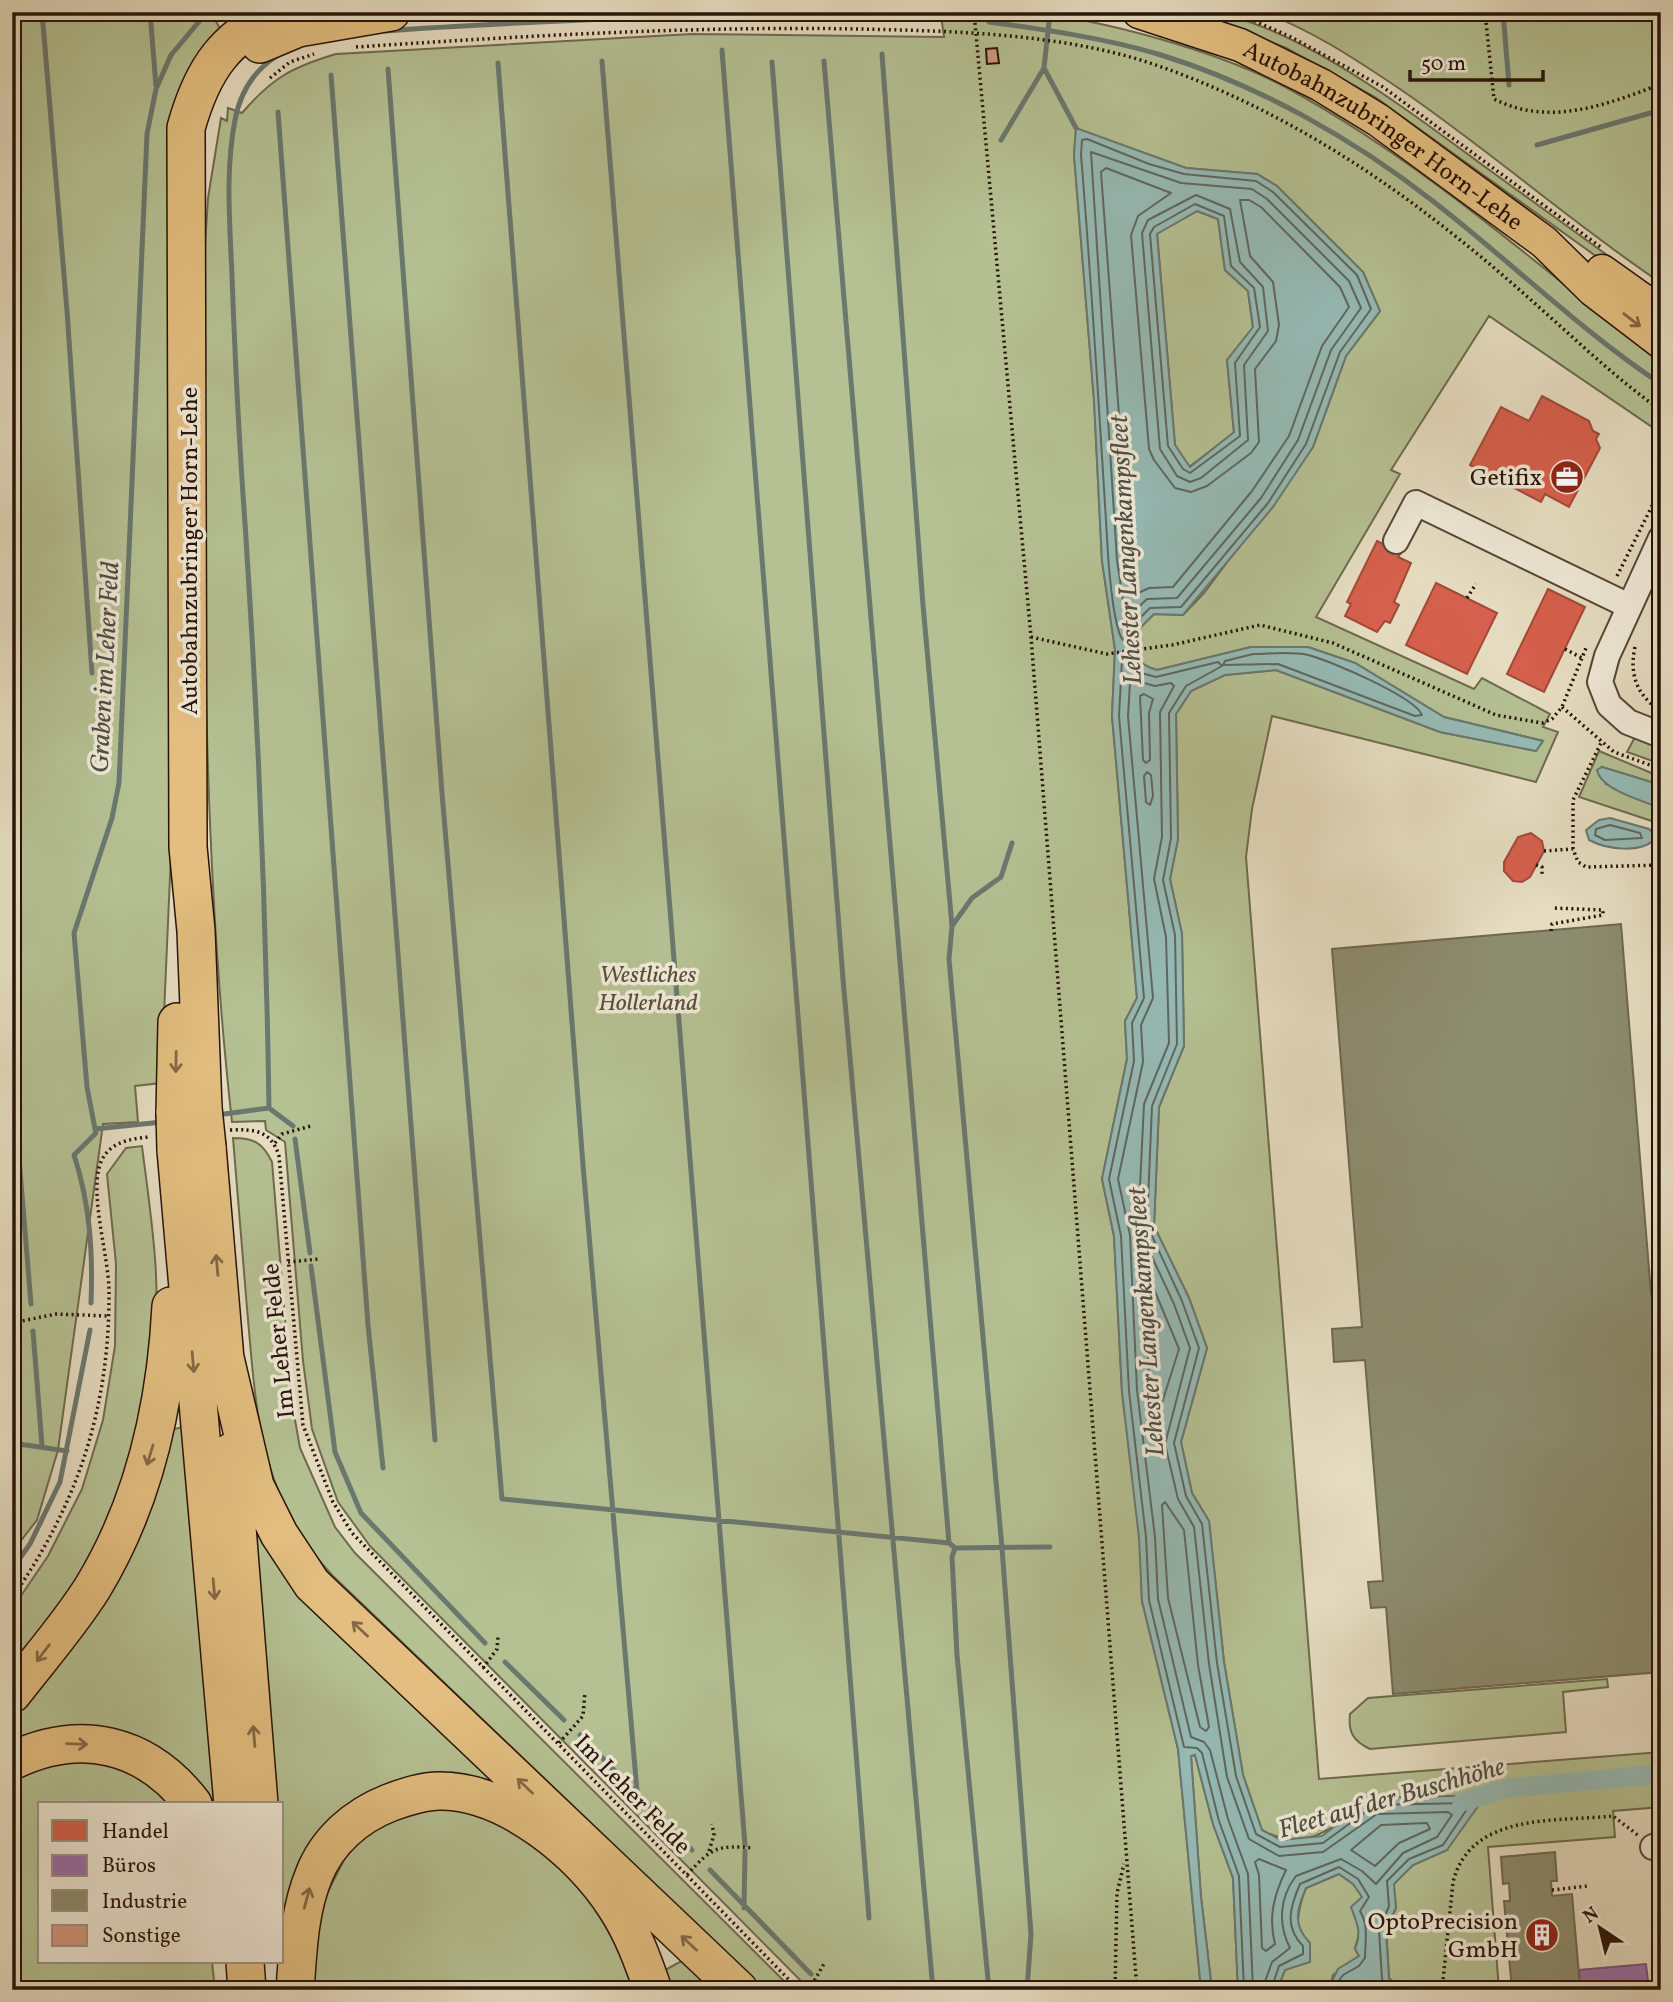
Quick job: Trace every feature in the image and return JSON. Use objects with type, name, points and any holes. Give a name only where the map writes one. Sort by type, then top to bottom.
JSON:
[{"type":"highway","name":"Autobahnzubringer Horn-Lehe","points":[[188,1131],[195,930],[188,847],[189,255],[184,198],[186,128],[195,95],[211,65],[230,43],[260,21],[284,12]]},
{"type":"highway","name":"Autobahnzubringer Horn-Lehe","points":[[189,255],[199,201],[206,118],[219,87],[238,63],[261,43],[298,28],[391,12]]},
{"type":"highway","points":[[188,1131],[185,1270],[233,1802]]},
{"type":"highway","points":[[188,1131],[225,1357],[255,1486],[279,1534],[313,1584],[739,1990]]},
{"type":"highway","points":[[12,1694],[92,1589],[136,1498],[163,1396],[171,1293],[185,1270]]},
{"type":"highway","points":[[225,1357],[259,1802]]},
{"type":"highway","points":[[12,1761],[34,1751],[69,1742],[109,1747],[127,1752],[167,1775],[191,1802]]},
{"type":"highway","points":[[295,1990],[304,1902],[314,1873],[331,1845],[370,1810],[414,1794],[442,1791],[507,1807],[545,1831],[588,1872],[616,1907],[640,1951],[653,1990]]},
{"type":"highway","points":[[245,1964],[247,1990]]},
{"type":"highway","points":[[273,1964],[276,1990]]},
{"type":"main road","name":"Autobahnzubringer Horn-Lehe","points":[[1139,12],[1240,45],[1321,85],[1378,120],[1544,242],[1593,290],[1661,342]]},
{"type":"main road","name":"Autobahnzubringer Horn-Lehe","points":[[1544,242],[1601,271],[1661,313]]},
{"type":"street","points":[[1396,541],[1416,503],[1629,606]]},
{"type":"street","points":[[1661,538],[1606,656],[1600,682],[1609,705],[1628,722],[1661,735]]},
{"type":"path","points":[[974,12],[1031,637],[1137,1990]]},
{"type":"path","points":[[1485,12],[1494,99],[1514,109],[1555,114],[1607,104],[1661,85]]},
{"type":"path","points":[[345,48],[610,30],[705,27],[976,34],[1041,41],[1135,59],[1267,111],[1351,161],[1430,218],[1527,296],[1629,387],[1656,406],[1661,406]]},
{"type":"path","points":[[270,78],[290,62],[324,52]]},
{"type":"path","points":[[1467,598],[1476,584]]},
{"type":"path","points":[[1031,637],[1107,654],[1141,650],[1260,625],[1333,643],[1496,715],[1542,723],[1552,719],[1562,707],[1614,752],[1661,769]]},
{"type":"path","points":[[1636,642],[1633,658],[1638,687],[1646,701],[1661,711]]},
{"type":"path","points":[[1564,649],[1582,658]]},
{"type":"path","points":[[1602,741],[1573,800],[1573,849],[1578,862],[1586,867],[1661,865]]},
{"type":"path","points":[[1544,850],[1573,849]]},
{"type":"path","points":[[1536,865],[1542,867],[1542,874]]},
{"type":"path","points":[[1551,931],[1552,924],[1603,915],[1602,910],[1552,908]]},
{"type":"path","points":[[12,1598],[43,1554],[86,1460],[105,1375],[109,1287],[99,1202],[99,1167],[111,1147],[129,1139],[188,1131],[258,1130],[275,1143],[282,1135],[311,1126]]},
{"type":"path","name":"Im Leher Felde","points":[[275,1143],[279,1156],[303,1425],[333,1502],[352,1532],[373,1557],[559,1743],[799,1990]]},
{"type":"path","points":[[288,1262],[320,1259]]},
{"type":"path","points":[[12,1323],[56,1314],[108,1316]]},
{"type":"path","points":[[483,1668],[497,1649],[498,1637]]},
{"type":"path","points":[[559,1743],[583,1716],[585,1692]]},
{"type":"path","points":[[1442,1990],[1457,1864],[1477,1840],[1508,1826],[1613,1816],[1657,1845]]},
{"type":"path","points":[[687,1875],[709,1851],[714,1835],[712,1824]]},
{"type":"path","points":[[709,1851],[724,1846],[754,1848]]},
{"type":"path","points":[[1115,1990],[1117,1894],[1125,1858]]},
{"type":"path","points":[[1552,1890],[1588,1886]]},
{"type":"path","points":[[809,1990],[825,1962]]},
{"type":"green space","name":"Westliches Hollerland","points":[[992,11],[1056,16],[1161,39],[1261,75],[1339,118],[1387,149],[1480,218],[1661,362],[1661,433],[1489,316],[1391,470],[1400,474],[1316,617],[1474,689],[1482,678],[1550,714],[1543,727],[1558,732],[1536,782],[1272,716],[1252,809],[1246,857],[1319,1779],[1661,1752],[1661,1807],[1613,1811],[1615,1837],[1488,1847],[1499,1990],[1400,1990],[1389,1978],[1386,1929],[1396,1908],[1393,1884],[1413,1865],[1447,1850],[1372,1798],[1333,1827],[1307,1838],[1278,1837],[1262,1830],[1243,1775],[1224,1662],[1209,1521],[1192,1493],[1181,1442],[1207,1348],[1189,1298],[1154,1226],[1159,1107],[1184,1046],[1182,934],[1170,879],[1178,839],[1176,714],[1191,691],[1225,675],[1276,670],[1440,732],[1536,751],[1543,741],[1444,717],[1355,663],[1308,647],[1251,647],[1157,670],[1144,665],[1137,658],[1134,634],[1154,614],[1183,615],[1204,593],[1313,447],[1346,356],[1380,311],[1363,272],[1277,186],[1257,174],[1186,168],[1076,129],[1074,155],[1094,400],[1102,561],[1115,649],[1112,716],[1137,998],[1125,1021],[1127,1059],[1102,1179],[1114,1236],[1122,1392],[1140,1538],[1142,1601],[1178,1749],[1201,1990],[810,1990],[370,1546],[338,1502],[312,1429],[303,1361],[285,1142],[266,1130],[265,1121],[232,1122],[214,908],[206,693],[204,262],[208,198],[221,118],[227,121],[228,108],[242,113],[263,91],[284,75],[336,54],[692,34],[944,37],[941,15],[893,12]]},
{"type":"green space","points":[[12,12],[210,12],[223,33],[206,52],[161,1083],[135,1086],[138,1122],[103,1124],[58,1450],[37,1520],[12,1552]]},
{"type":"green space","points":[[1197,12],[1231,17],[1269,30],[1309,48],[1349,72],[1426,123],[1661,294],[1661,303],[1375,97],[1286,48]]},
{"type":"green space","points":[[1263,12],[1661,12],[1661,283],[1394,85],[1347,54]]},
{"type":"green space","points":[[1197,211],[1218,219],[1225,270],[1248,291],[1253,328],[1227,360],[1234,433],[1189,467],[1175,445],[1157,233]]},
{"type":"green space","points":[[1635,737],[1661,746],[1661,764],[1627,752]]},
{"type":"green space","points":[[1599,751],[1661,777],[1661,785],[1602,767],[1606,784],[1661,808],[1661,824],[1579,797]]},
{"type":"green space","points":[[233,1138],[257,1143],[272,1162],[292,1403],[300,1448],[335,1527],[355,1553],[793,1990],[765,1990],[333,1576],[308,1546],[289,1515],[275,1483],[258,1416]]},
{"type":"green space","points":[[142,1146],[157,1297],[151,1367],[136,1438],[122,1486],[106,1526],[62,1602],[12,1674],[12,1609],[48,1556],[82,1489],[103,1420],[115,1346],[116,1264],[107,1174],[126,1148]]},
{"type":"green space","points":[[187,1426],[220,1802],[201,1802],[166,1763],[12,1751],[12,1713],[31,1689],[166,1431]]},
{"type":"green space","points":[[244,1468],[263,1520],[499,1784],[470,1776],[444,1775],[388,1785],[284,1941],[284,1802],[270,1802]]},
{"type":"green space","points":[[1607,1679],[1608,1687],[1563,1692],[1566,1732],[1370,1749],[1359,1743],[1350,1726],[1350,1714],[1368,1698]]},
{"type":"green space","points":[[1195,1755],[1213,1824],[1233,1878],[1238,1990],[1212,1990],[1201,1897],[1191,1756]]},
{"type":"green space","points":[[71,1757],[115,1764],[157,1782],[172,1802],[38,1802],[38,1964],[212,1964],[215,1990],[12,1990],[12,1781],[23,1773]]},
{"type":"green space","points":[[416,1809],[460,1809],[501,1823],[540,1848],[581,1886],[641,1983],[691,1956],[728,1990],[313,1990],[317,1913],[345,1858],[371,1827]]},
{"type":"green space","points":[[1339,1874],[1353,1884],[1363,1897],[1354,1915],[1359,1927],[1355,1948],[1359,1956],[1333,1975],[1331,1983],[1316,1990],[1277,1990],[1285,1970],[1294,1965],[1298,1916],[1306,1888]]},
{"type":"water","points":[[1076,128],[1186,168],[1257,174],[1277,186],[1363,272],[1380,311],[1346,356],[1313,447],[1273,507],[1183,615],[1154,614],[1134,634],[1140,662],[1157,670],[1251,647],[1308,647],[1355,663],[1444,717],[1543,741],[1536,751],[1440,732],[1276,670],[1225,675],[1191,691],[1176,714],[1178,839],[1170,879],[1182,934],[1184,1046],[1159,1107],[1154,1226],[1189,1298],[1207,1348],[1181,1442],[1192,1493],[1209,1521],[1224,1662],[1243,1775],[1262,1830],[1281,1840],[1322,1836],[1372,1798],[1486,1795],[1447,1850],[1413,1865],[1394,1884],[1396,1908],[1386,1929],[1389,1978],[1400,1990],[1316,1990],[1331,1983],[1338,1969],[1359,1956],[1355,1949],[1358,1928],[1351,1907],[1362,1897],[1353,1884],[1339,1874],[1306,1888],[1300,1903],[1298,1923],[1310,1943],[1310,1962],[1285,1970],[1277,1990],[1238,1990],[1233,1878],[1213,1824],[1195,1755],[1191,1756],[1201,1897],[1212,1990],[1201,1990],[1178,1749],[1142,1601],[1139,1538],[1122,1392],[1114,1236],[1102,1179],[1127,1059],[1125,1021],[1137,998],[1112,716],[1115,649],[1102,561],[1094,400],[1074,155]],"holes":[[[1197,211],[1218,219],[1225,270],[1248,291],[1253,327],[1227,360],[1234,432],[1190,467],[1175,445],[1157,234]]]},
{"type":"water","points":[[1602,767],[1661,785],[1661,808],[1614,789],[1600,777],[1597,770]]},
{"type":"water","points":[[1610,818],[1649,829],[1657,837],[1642,846],[1624,849],[1589,840],[1586,830],[1599,820]]},
{"type":"building: Handel","points":[[1542,396],[1589,421],[1593,431],[1599,434],[1596,439],[1600,448],[1569,507],[1545,494],[1541,502],[1470,465],[1501,407],[1529,421]]},
{"type":"building: Handel","points":[[1377,541],[1401,553],[1398,557],[1411,563],[1394,602],[1399,605],[1390,623],[1385,621],[1377,632],[1345,616],[1351,604],[1347,602]]},
{"type":"building: Handel","points":[[1436,583],[1497,613],[1467,674],[1406,645]]},
{"type":"building: Handel","points":[[1548,589],[1585,607],[1544,692],[1507,674]]},
{"type":"building: Handel","points":[[1531,833],[1542,841],[1544,851],[1530,877],[1522,882],[1513,881],[1504,871],[1504,862],[1518,837]]},
{"type":"building: Büros","points":[[1646,1964],[1649,1990],[1561,1990],[1580,1986],[1579,1970]]},
{"type":"building: Industrie","points":[[1621,924],[1651,1294],[1661,1293],[1661,1307],[1652,1308],[1661,1409],[1661,1672],[1393,1694],[1386,1607],[1371,1608],[1368,1582],[1383,1581],[1365,1360],[1334,1362],[1332,1329],[1362,1327],[1332,949]]},
{"type":"building: Industrie","name":"OptoPrecision GmbH","points":[[1555,1852],[1557,1881],[1551,1881],[1552,1896],[1572,1894],[1580,1986],[1512,1990],[1504,1901],[1510,1901],[1509,1883],[1503,1884],[1501,1857]]},
{"type":"building: Sonstige","points":[[997,48],[999,63],[987,64],[986,49]]},
{"type":"waterway","points":[[42,12],[67,311],[92,673]]},
{"type":"waterway","points":[[150,12],[156,86]]},
{"type":"waterway","name":"Graben im Leher Feld","points":[[95,1129],[87,1087],[74,933],[112,818],[119,783],[147,134],[156,89],[171,55],[207,12]]},
{"type":"waterway","points":[[384,31],[734,12]]},
{"type":"waterway","points":[[785,12],[958,19]]},
{"type":"waterway","points":[[1503,12],[1509,85]]},
{"type":"waterway","name":"Lehester Langenkampsfleet","points":[[989,22],[1097,39],[1161,55],[1233,82],[1304,116],[1403,179],[1602,341],[1661,384]]},
{"type":"waterway","name":"Lehester Langenkampsfleet","points":[[1049,22],[1044,68],[1076,128]]},
{"type":"waterway","points":[[722,50],[869,1918]]},
{"type":"waterway","points":[[882,54],[923,605],[952,926]]},
{"type":"waterway","points":[[269,1108],[261,815],[237,400],[229,178],[232,139],[240,101],[254,76],[277,56]]},
{"type":"waterway","points":[[602,61],[745,1845]]},
{"type":"waterway","points":[[824,61],[949,1543]]},
{"type":"waterway","points":[[772,62],[843,979],[933,1990]]},
{"type":"waterway","points":[[498,63],[583,1165],[637,1791]]},
{"type":"waterway","points":[[1001,140],[1044,68]]},
{"type":"waterway","points":[[388,69],[442,793],[502,1499],[949,1543],[955,1548],[1050,1547]]},
{"type":"waterway","points":[[331,75],[435,1440]]},
{"type":"waterway","points":[[1537,145],[1661,110]]},
{"type":"waterway","points":[[278,112],[368,1325],[383,1468]]},
{"type":"waterway","points":[[1012,843],[1001,877],[972,898],[952,926],[949,959],[1002,1548],[1031,1934],[1027,1990]]},
{"type":"waterway","points":[[12,1073],[31,1304]]},
{"type":"waterway","name":"Graben im Leher Feld","points":[[217,1115],[269,1108],[293,1126]]},
{"type":"waterway","name":"Graben im Leher Feld","points":[[95,1129],[162,1122]]},
{"type":"waterway","points":[[91,1303],[89,1228],[84,1192],[74,1155],[96,1133],[95,1129]]},
{"type":"waterway","name":"Graben im Leher Feld","points":[[295,1139],[310,1253]]},
{"type":"waterway","name":"Graben im Leher Feld","points":[[311,1266],[335,1452],[361,1513],[485,1643]]},
{"type":"waterway","points":[[12,1569],[30,1544],[60,1482],[90,1330]]},
{"type":"waterway","points":[[33,1331],[42,1446]]},
{"type":"waterway","points":[[12,1443],[67,1451]]},
{"type":"waterway","points":[[955,1548],[952,1557],[957,1655],[989,1990]]},
{"type":"waterway","name":"Graben im Leher Feld","points":[[505,1662],[564,1720]]},
{"type":"waterway","name":"Graben im Leher Feld","points":[[580,1735],[692,1850]]},
{"type":"waterway","name":"Fleet auf der Buschhöhe","points":[[1462,1802],[1509,1788],[1661,1774]]},
{"type":"waterway","points":[[744,1908],[745,1851]]},
{"type":"waterway","name":"Graben im Leher Feld","points":[[710,1870],[811,1974]]},
{"type":"place","name":"Getifix","points":[[1567,477]]},
{"type":"place","name":"OptoPrecision GmbH","points":[[1542,1935]]}]
